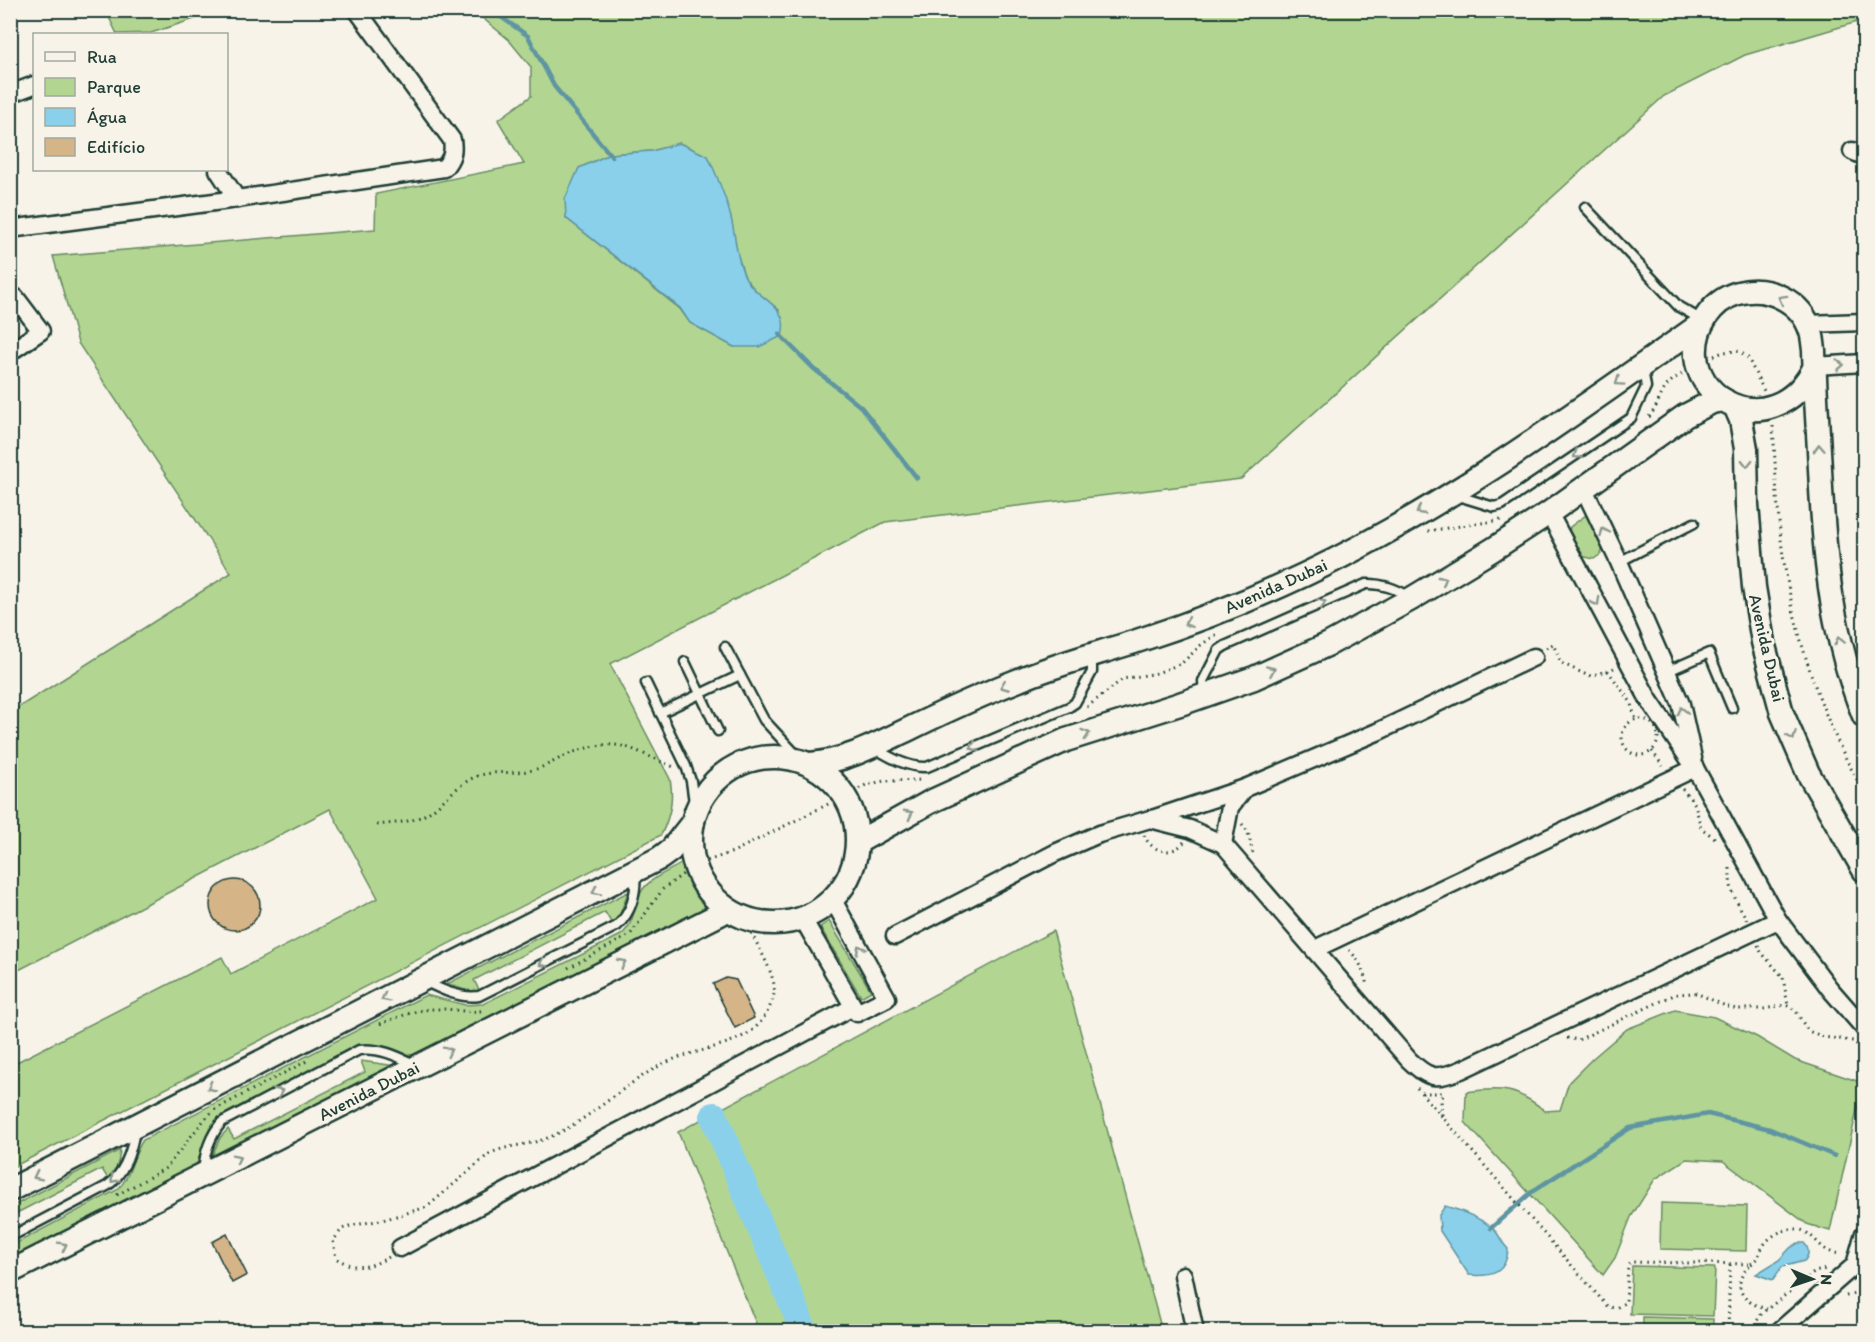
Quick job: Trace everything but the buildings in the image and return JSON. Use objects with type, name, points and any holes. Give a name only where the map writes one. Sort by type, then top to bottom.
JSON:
[{"type":"street","points":[[10,229],[237,199],[444,168],[451,159],[452,140],[357,10]]},
{"type":"street","points":[[10,93],[33,86]]},
{"type":"street","points":[[219,171],[237,199]]},
{"type":"street","name":"Avenida Dubai","points":[[1864,716],[1850,681],[1836,628],[1827,574],[1811,332],[1803,315],[1788,300],[1769,292],[1749,290],[1729,296],[1713,308],[1704,320],[1695,344],[1697,365],[1706,384],[1718,398],[1730,403],[1741,420],[1746,442],[1747,505],[1754,587],[1763,642],[1779,703],[1808,773],[1864,870]]},
{"type":"street","points":[[10,299],[16,298],[41,331],[10,352]]},
{"type":"street","name":"Avenida Dubai","points":[[806,763],[833,762],[871,747],[976,697],[1049,668],[1143,639],[1234,606],[1296,579],[1370,542],[1450,493],[1582,408],[1704,320]]},
{"type":"street","points":[[1807,324],[1864,322]]},
{"type":"street","points":[[858,842],[930,802],[1066,740],[1254,678],[1329,644],[1411,599],[1549,513],[1685,416],[1712,402],[1730,403],[1754,410],[1772,407],[1789,399],[1802,386],[1815,366],[1864,363]]},
{"type":"street","points":[[1584,489],[1668,671],[1681,704],[1695,768]]},
{"type":"street","points":[[1549,513],[1649,700],[1695,768],[1778,920],[1864,1028]]},
{"type":"street","points":[[895,936],[1055,853],[1100,834],[1245,788],[1377,732],[1534,657]]},
{"type":"street","name":"Avenida Dubai","points":[[10,1272],[720,914],[735,914],[764,923],[785,923],[802,919],[819,911],[833,900],[846,883],[854,863],[858,842],[852,810],[845,795],[830,777],[806,763],[793,758],[774,756],[756,758],[726,772],[714,783],[701,801],[694,819],[691,843],[695,865],[707,889],[735,914]]},
{"type":"street","points":[[1315,949],[1695,768]]},
{"type":"street","points":[[1223,844],[1230,807],[1245,788]]},
{"type":"street","name":"Avenida Dubai","points":[[10,1190],[635,871],[671,850],[694,819]]},
{"type":"street","points":[[1145,821],[1190,829],[1223,844],[1422,1073],[1431,1077],[1453,1079],[1778,920]]},
{"type":"street","points":[[802,919],[857,1013],[886,998],[833,900]]},
{"type":"street","points":[[400,1248],[853,1007]]},
{"type":"street","points":[[1778,1332],[1856,1264],[1862,1228]]},
{"type":"street","points":[[1183,1275],[1195,1332]]},
{"type":"lane","points":[[1585,207],[1679,307],[1704,320]]},
{"type":"lane","points":[[1450,493],[1494,507],[1502,505],[1631,418],[1646,387],[1642,366]]},
{"type":"lane","points":[[1618,562],[1694,523]]},
{"type":"lane","points":[[1204,696],[1203,681],[1219,650],[1225,646],[1366,584],[1375,583],[1403,593],[1411,599]]},
{"type":"lane","points":[[724,647],[764,720],[806,763]]},
{"type":"lane","points":[[871,747],[890,758],[918,767],[927,767],[1070,707],[1075,703],[1092,672],[1092,654]]},
{"type":"lane","points":[[1668,671],[1709,654],[1732,708]]},
{"type":"lane","points":[[685,662],[718,731]]},
{"type":"lane","points":[[660,713],[740,675]]},
{"type":"lane","points":[[646,683],[686,766],[691,781],[694,819]]},
{"type":"lane","points":[[421,980],[451,992],[470,997],[479,996],[622,921],[636,889],[635,871]]},
{"type":"lane","points":[[204,1174],[203,1159],[222,1122],[359,1050],[368,1049],[397,1056],[417,1066]]},
{"type":"lane","points":[[10,1237],[117,1179],[133,1142],[136,1126]]},
{"type":"path","points":[[1534,657],[1553,644],[1561,663],[1589,676],[1608,671]]},
{"type":"path","points":[[1638,719],[1654,725],[1658,736],[1656,747],[1652,751],[1641,755],[1625,747],[1623,735],[1628,725],[1638,719]]},
{"type":"path","points":[[377,825],[398,823],[420,817],[460,785],[475,777],[487,773],[531,770],[598,745],[625,746],[687,772]]},
{"type":"path","points":[[1652,751],[1672,779],[1695,804],[1701,828],[1719,841]]},
{"type":"path","points":[[1228,814],[1240,820],[1248,832],[1254,857]]},
{"type":"path","points":[[1145,821],[1146,840],[1153,848],[1170,852],[1182,845],[1190,829]]},
{"type":"path","points":[[1182,845],[1193,846]]},
{"type":"path","points":[[1730,864],[1729,884],[1733,897],[1753,932],[1761,952],[1782,977],[1788,1006],[1797,1013],[1811,1032],[1824,1037],[1853,1041],[1864,1051]]},
{"type":"path","points":[[400,1248],[374,1266],[363,1267],[346,1264],[336,1258],[333,1241],[342,1229],[350,1226],[428,1207],[489,1154],[498,1149],[535,1143],[549,1138],[604,1105],[658,1067],[740,1038],[753,1029],[771,1006],[775,990],[770,972],[735,914]]},
{"type":"path","points":[[1333,940],[1359,960],[1368,990]]},
{"type":"path","points":[[1557,1036],[1578,1040],[1676,994],[1696,993],[1737,1009],[1788,1006]]},
{"type":"path","points":[[1442,1117],[1443,1093],[1453,1079]]},
{"type":"path","points":[[1413,1083],[1608,1307],[1616,1308],[1626,1302],[1628,1265],[1631,1262],[1751,1264]]},
{"type":"path","points":[[1421,1092],[1443,1093]]},
{"type":"path","points":[[1862,1228],[1864,1204]]},
{"type":"path","points":[[1767,1309],[1744,1297],[1740,1289],[1741,1277],[1757,1260],[1768,1241],[1780,1232],[1792,1229],[1804,1231],[1810,1234],[1821,1247],[1856,1264]]},
{"type":"path","points":[[1830,1252],[1832,1259]]},
{"type":"path","points":[[1728,1332],[1730,1264]]},
{"type":"path","points":[[1755,1332],[1757,1321],[1767,1309],[1815,1272],[1829,1268]]},
{"type":"path","points":[[1839,1301],[1847,1295],[1855,1294],[1864,1300]]},
{"type":"green space","points":[[106,11],[219,11],[151,33],[117,33]]},
{"type":"green space","points":[[474,11],[1864,11],[1864,20],[1745,55],[1664,96],[1241,479],[885,522],[610,664],[670,779],[672,794],[670,808],[661,835],[11,1168],[11,1065],[222,957],[231,974],[378,898],[330,809],[11,974],[11,712],[231,573],[78,343],[53,256],[375,229],[376,194],[524,164],[498,120],[531,96],[531,67],[508,39]],"holes":[[[679,143],[708,156],[731,218],[736,250],[745,278],[756,291],[779,310],[734,347],[690,323],[680,309],[566,218],[573,183],[579,168],[610,154],[652,151]]]},
{"type":"green space","points":[[1589,515],[1604,546],[1601,554],[1594,559],[1581,556],[1569,531],[1570,527]]},
{"type":"green space","points":[[682,863],[694,888],[708,908],[418,1054],[403,1055],[359,1047],[218,1120],[195,1168],[11,1263],[11,1246],[117,1190],[126,1179],[143,1140],[426,995],[465,1005],[483,1004],[621,935],[632,919],[643,889],[656,878]]},
{"type":"green space","points":[[628,892],[619,917],[612,924],[605,912],[474,980],[480,992],[471,992],[447,984]]},
{"type":"green space","points":[[829,921],[871,991],[861,997],[820,927]]},
{"type":"green space","points":[[1053,931],[1162,1331],[759,1331],[678,1132]]},
{"type":"green space","points":[[1675,1010],[1714,1017],[1757,1037],[1795,1060],[1863,1083],[1830,1231],[1807,1224],[1723,1161],[1686,1159],[1655,1179],[1631,1217],[1615,1258],[1603,1275],[1465,1122],[1466,1092],[1508,1091],[1526,1098],[1545,1111],[1560,1110],[1569,1082],[1593,1058],[1627,1029]]},
{"type":"green space","points":[[361,1061],[396,1066],[211,1158],[220,1138],[228,1129],[234,1139],[365,1072]]},
{"type":"green space","points":[[120,1150],[117,1166],[108,1179],[102,1169],[11,1216],[11,1207]]},
{"type":"green space","points":[[1661,1203],[1747,1206],[1746,1251],[1660,1249]]},
{"type":"green space","points":[[1632,1266],[1715,1268],[1713,1316],[1630,1314]]},
{"type":"green space","points":[[1643,1317],[1713,1319],[1713,1331],[1643,1331]]},
{"type":"water","points":[[679,143],[708,156],[727,202],[745,277],[782,317],[782,336],[759,347],[734,347],[690,323],[680,308],[566,218],[565,199],[579,168],[610,154],[652,151]]},
{"type":"water","points":[[1445,1206],[1465,1213],[1493,1228],[1508,1249],[1501,1269],[1490,1274],[1469,1275],[1440,1231],[1439,1215]]},
{"type":"water","points":[[1798,1243],[1804,1243],[1808,1250],[1804,1261],[1782,1267],[1773,1280],[1756,1274],[1779,1260]]},
{"type":"waterway","points":[[491,10],[528,36],[554,86],[612,157]]},
{"type":"waterway","points":[[779,334],[813,368],[861,407],[917,478]]},
{"type":"waterway","points":[[1491,1228],[1533,1191],[1630,1128],[1708,1114],[1770,1129],[1835,1156]]},
{"type":"waterway","points":[[714,1116],[803,1332]]}]
